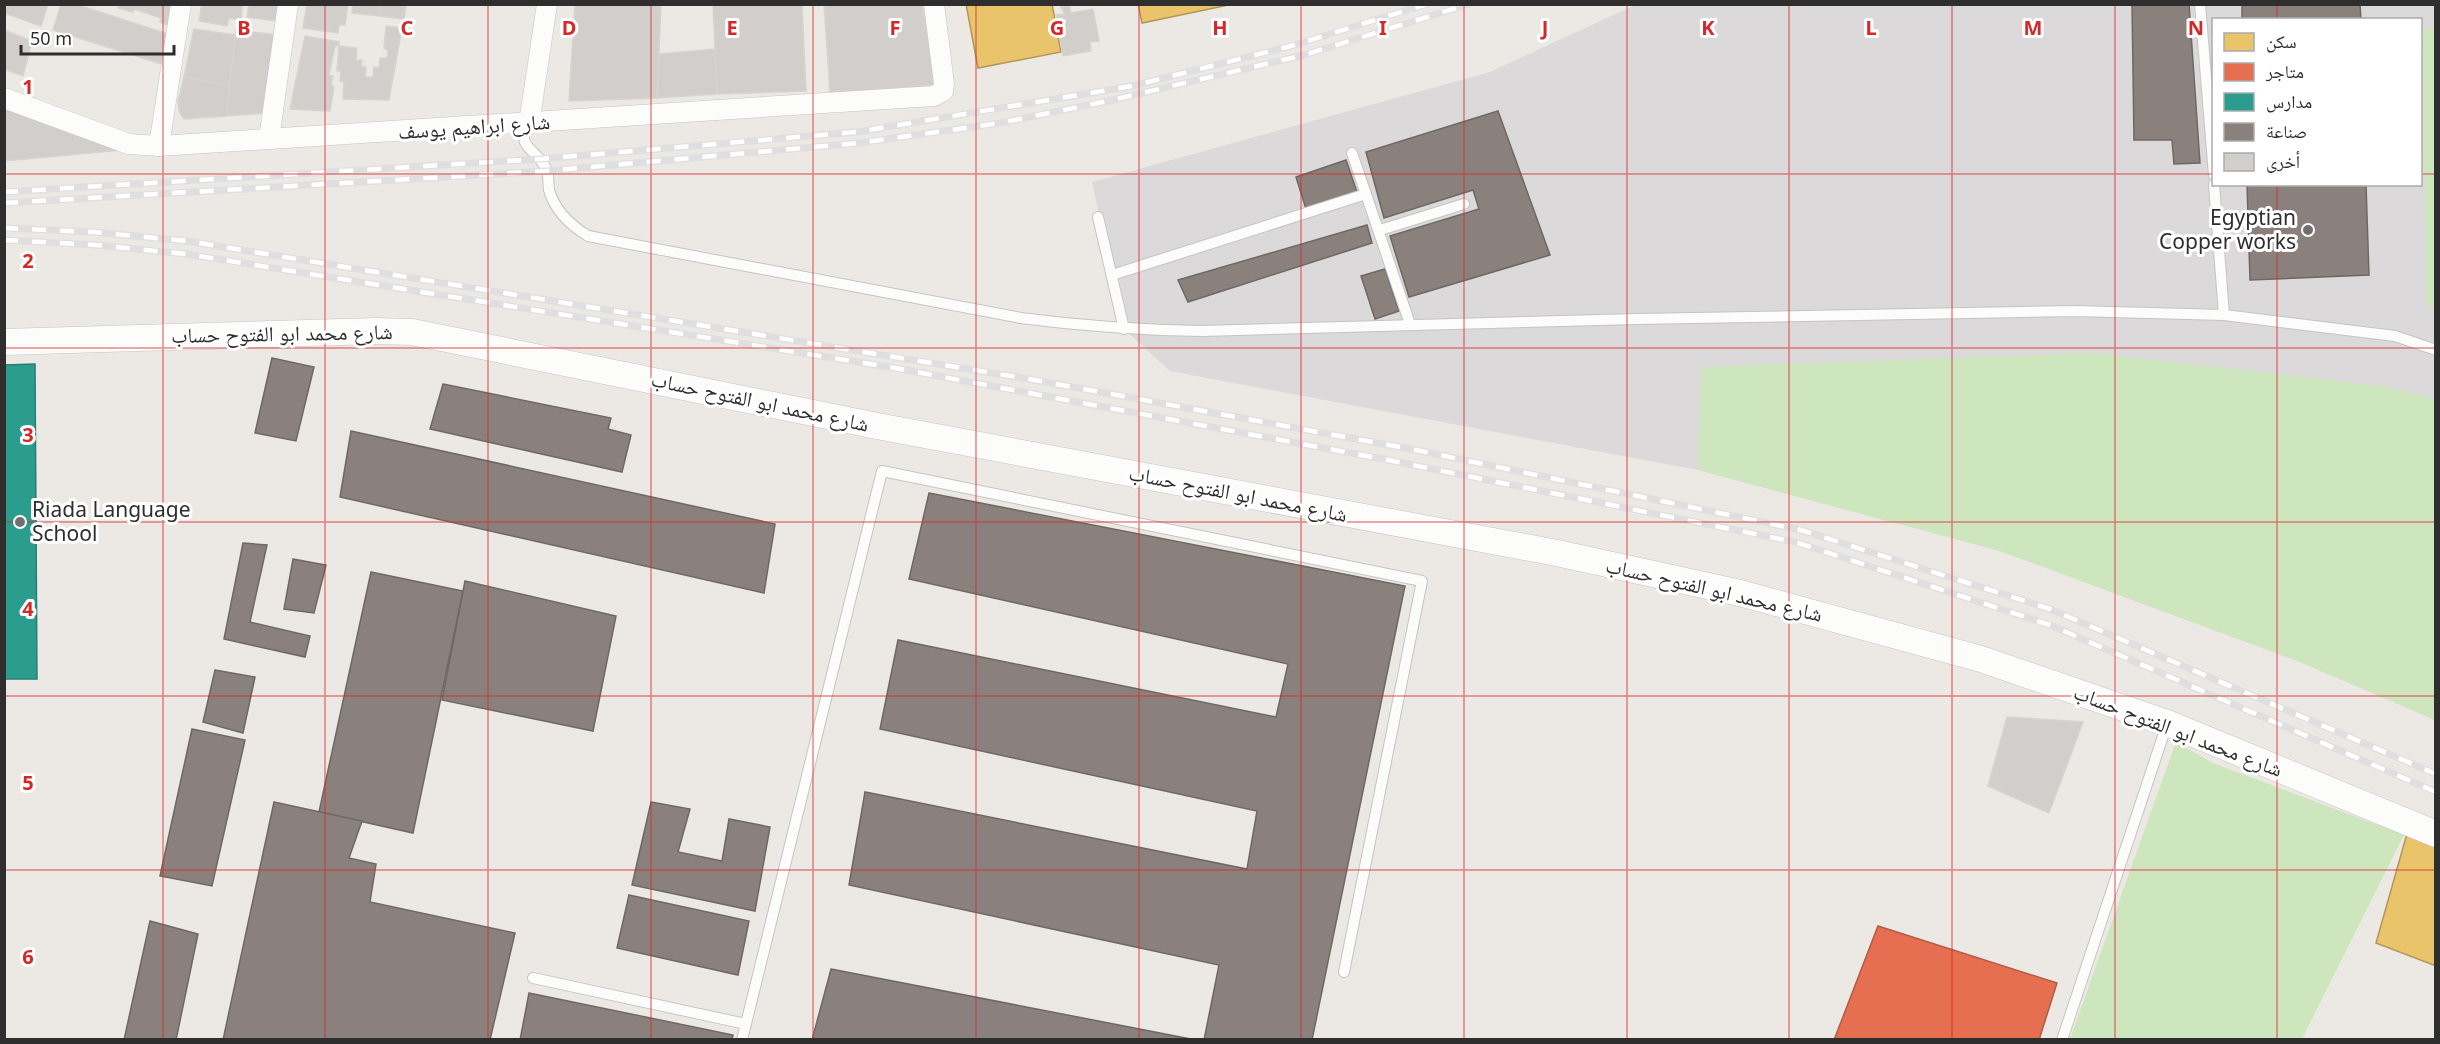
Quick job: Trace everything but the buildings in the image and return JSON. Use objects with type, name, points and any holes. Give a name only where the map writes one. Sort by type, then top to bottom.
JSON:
[{"type":"street","points":[[159,146],[181,4]]},
{"type":"street","points":[[269,139],[288,4]]},
{"type":"street","points":[[529,124],[547,4]]},
{"type":"street","name":"شارع ابراهيم يوسف","points":[[4,98],[129,144],[159,146],[529,124],[934,96],[943,91],[944,84],[934,4]]},
{"type":"street","name":"شارع محمد ابو الفتوح حساب","points":[[4,342],[376,331],[412,332],[877,426],[1557,553],[1740,592],[1981,659],[2167,723],[2436,834]]},
{"type":"lane","points":[[2200,4],[2212,151]]},
{"type":"lane","points":[[529,124],[525,130],[526,146],[540,159],[547,171],[550,191],[558,209],[571,225],[588,236],[1021,318],[1124,329],[1202,331],[1925,312],[2075,311],[2224,315],[2395,336],[2436,350]]},
{"type":"lane","points":[[1352,153],[1410,324]]},
{"type":"lane","points":[[2214,186],[2224,315]]},
{"type":"lane","points":[[1112,275],[1366,194]]},
{"type":"lane","points":[[1380,230],[1464,204]]},
{"type":"lane","points":[[1098,217],[1124,329]]},
{"type":"lane","points":[[742,1040],[882,471],[1422,581],[1344,972]]},
{"type":"lane","points":[[2062,1040],[2167,723]]},
{"type":"lane","points":[[533,978],[746,1024]]},
{"type":"shaded area","name":"Egyptian Copper works","points":[[1635,5],[2435,5],[2435,720],[2300,662],[2000,551],[1698,470],[1170,371],[1124,329],[1092,182],[1490,72]]},
{"type":"green space","points":[[2423,29],[2436,29],[2435,308],[2426,305]]},
{"type":"green space","points":[[2096,353],[2382,386],[2435,399],[2435,720],[2300,662],[2000,551],[1698,470],[1701,367]]},
{"type":"green space","points":[[2176,742],[2213,763],[2404,835],[2302,1039],[2070,1039]]},
{"type":"railway","points":[[4,192],[540,159],[857,132],[1132,86],[1291,46],[1427,4]]},
{"type":"railway","points":[[4,203],[547,171],[859,143],[1000,123],[1108,101],[1304,55],[1469,4]]},
{"type":"railway","points":[[4,228],[93,232],[187,241],[1029,379],[1416,450],[1801,530],[2050,609],[2436,774]]},
{"type":"railway","points":[[4,240],[96,245],[186,254],[895,368],[1388,460],[1795,542],[2050,625],[2436,792]]},
{"type":"place","name":"Egyptian Copper works","points":[[2308,230]]},
{"type":"place","name":"Riada Language School","points":[[20,522]]}]
